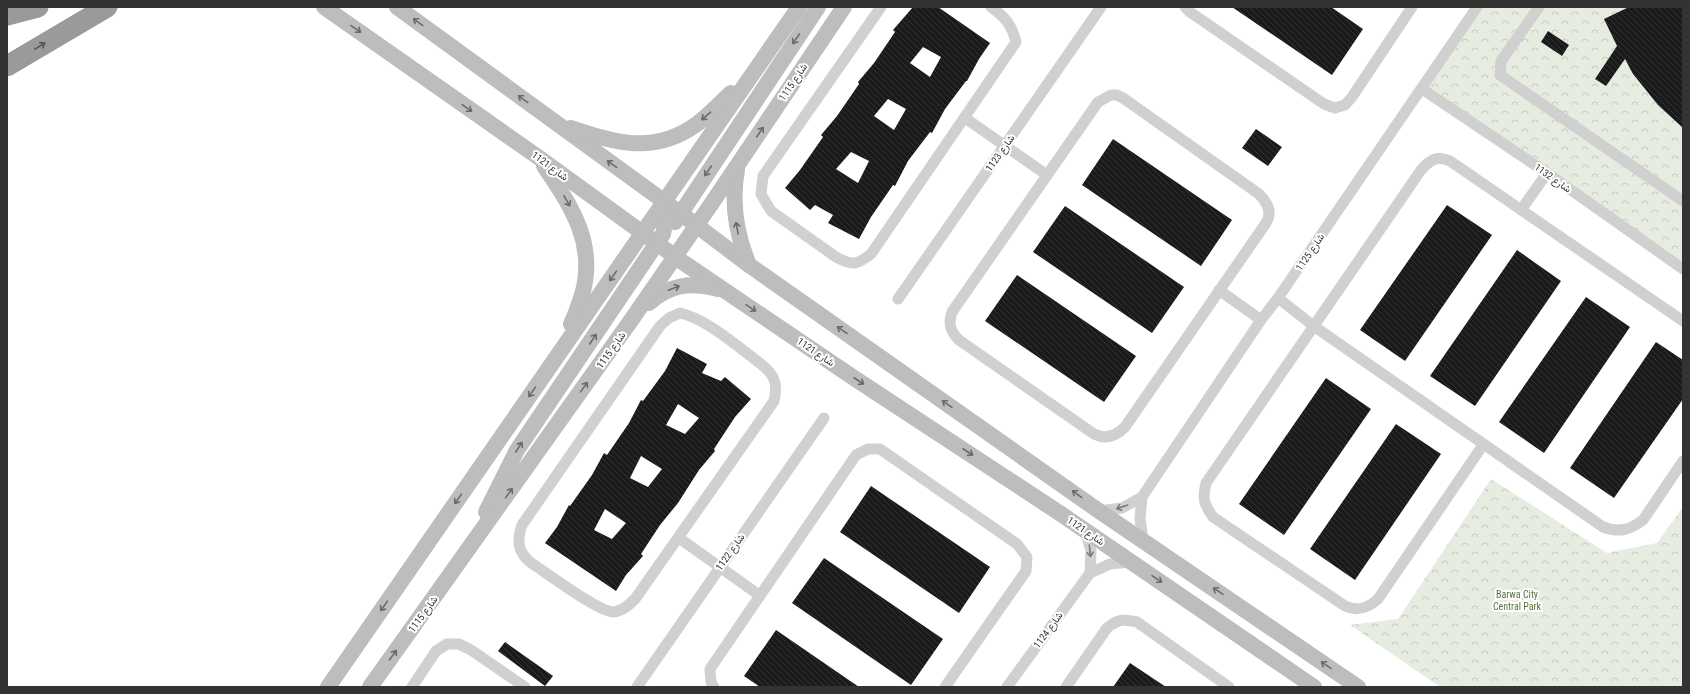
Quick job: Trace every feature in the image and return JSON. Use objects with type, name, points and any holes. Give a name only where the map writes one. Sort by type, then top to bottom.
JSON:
[{"type":"highway","points":[[7,15],[38,7]]},
{"type":"highway","points":[[7,66],[107,7]]},
{"type":"street","name":"شارع 1121","points":[[324,7],[538,157],[675,257],[1085,530],[1314,687]]},
{"type":"street","points":[[397,7],[749,265],[1099,511],[1358,687]]},
{"type":"street","points":[[328,687],[799,7]]},
{"type":"street","points":[[675,257],[672,234],[674,225],[680,213],[818,7]]},
{"type":"street","name":"شارع 1115","points":[[370,687],[697,226],[844,7]]},
{"type":"street","points":[[881,7],[763,176],[761,194],[771,211],[844,262],[854,264],[864,260],[871,254],[1016,42],[1013,30],[1004,16],[991,7]]},
{"type":"street","name":"شارع 1123","points":[[898,298],[1101,7]]},
{"type":"street","points":[[1185,7],[1190,12],[1317,99],[1330,107],[1335,108],[1341,107],[1348,102],[1412,7]]},
{"type":"street","name":"شارع 1125","points":[[1099,511],[1122,508],[1142,497],[1261,320],[1278,298],[1477,7]]},
{"type":"street","points":[[1539,7],[1501,61],[1500,74],[1683,201]]},
{"type":"street","points":[[554,122],[606,139],[641,144],[657,143],[676,136],[697,124],[755,70]]},
{"type":"street","name":"شارع 1132","points":[[1422,89],[1547,173],[1683,269]]},
{"type":"street","points":[[1110,95],[1117,95],[1123,98],[1259,194],[1267,203],[1270,213],[1269,219],[1219,290],[1125,427],[1116,435],[1107,437],[1094,434],[959,340],[950,327],[949,321],[952,312],[1098,102],[1110,95]]},
{"type":"street","points":[[965,118],[1047,174]]},
{"type":"street","points":[[538,157],[574,213],[583,234],[585,245],[586,266],[582,297],[562,348]]},
{"type":"street","points":[[1483,444],[1378,599],[1370,606],[1360,609],[1353,610],[1345,606],[1213,517],[1205,505],[1203,494],[1206,483],[1315,327],[1421,170],[1434,158],[1442,158],[1450,161],[1683,321]]},
{"type":"street","points":[[738,164],[734,196],[734,214],[739,237],[749,265]]},
{"type":"street","points":[[1521,210],[1547,173]]},
{"type":"street","points":[[464,556],[517,450],[663,234],[667,214],[665,202]]},
{"type":"street","points":[[632,319],[650,302],[664,292],[680,285],[706,286],[725,291]]},
{"type":"street","points":[[1219,290],[1261,320]]},
{"type":"street","points":[[1278,298],[1315,327],[1603,527],[1614,531],[1625,530],[1634,527],[1643,520],[1683,461]]},
{"type":"street","points":[[680,313],[691,315],[703,322],[761,364],[774,378],[777,390],[774,401],[679,538],[635,599],[627,607],[614,612],[600,608],[530,562],[518,546],[522,525],[660,326],[669,318],[680,313]]},
{"type":"street","name":"شارع 1122","points":[[637,687],[824,418]]},
{"type":"street","points":[[714,687],[711,682],[710,669],[759,595],[856,455],[868,449],[880,449],[1017,544],[1027,557],[1026,571],[945,687]]},
{"type":"street","name":"شارع 1125","points":[[1142,497],[1140,518],[1143,541]]},
{"type":"street","points":[[1085,530],[1090,551],[1090,573]]},
{"type":"street","points":[[679,538],[759,595]]},
{"type":"street","name":"شارع 1124","points":[[1006,687],[1090,573],[1110,564],[1131,562]]},
{"type":"street","points":[[1066,687],[1107,628],[1115,621],[1126,620],[1137,622],[1229,687]]},
{"type":"street","points":[[412,687],[436,651],[447,644],[459,644],[471,650],[525,687]]},
{"type":"green space","points":[[1482,7],[1683,7],[1683,263],[1422,89]]},
{"type":"green space","name":"Barwa City Central Park","points":[[1491,479],[1607,553],[1657,543],[1683,507],[1683,687],[1440,687],[1350,625],[1398,619]]},
{"type":"building","points":[[913,7],[938,7],[990,43],[967,81],[945,109],[932,133],[930,132],[908,161],[895,186],[893,185],[871,217],[859,239],[828,223],[833,215],[815,205],[810,210],[785,188],[800,170],[823,137],[821,135],[837,116],[859,84],[858,82],[874,63],[895,32],[893,30]],"holes":[[[923,47],[941,57],[930,77],[910,63]],[[888,99],[906,109],[894,130],[874,116]],[[851,152],[869,161],[858,183],[836,169]]]},
{"type":"building","points":[[1232,7],[1331,7],[1363,29],[1332,75]]},
{"type":"building","points":[[1629,7],[1683,7],[1683,128],[1658,105],[1633,74],[1625,59],[1606,86],[1595,79],[1617,46],[1604,19]]},
{"type":"building","points":[[1548,31],[1569,45],[1562,56],[1541,42]]},
{"type":"building","points":[[1256,129],[1282,147],[1268,166],[1242,148]]},
{"type":"building","points":[[1113,139],[1232,220],[1201,266],[1082,185]]},
{"type":"building","points":[[1447,205],[1492,235],[1405,361],[1360,330]]},
{"type":"building","points":[[1065,206],[1184,287],[1152,333],[1033,252]]},
{"type":"building","points":[[1517,250],[1561,281],[1475,406],[1430,376]]},
{"type":"building","points":[[1017,275],[1136,356],[1104,402],[985,321]]},
{"type":"building","points":[[1586,297],[1630,327],[1544,453],[1499,422]]},
{"type":"building","points":[[1656,342],[1683,360],[1683,399],[1614,498],[1570,468]]},
{"type":"building","points":[[677,348],[707,364],[702,373],[721,381],[725,377],[751,399],[735,417],[714,449],[715,451],[699,470],[678,503],[660,525],[641,554],[643,556],[626,575],[616,591],[545,543],[557,527],[569,505],[570,506],[592,475],[604,453],[607,455],[629,423],[641,400],[643,401],[665,371]],"holes":[[[678,404],[699,418],[685,434],[666,425]],[[641,456],[662,469],[648,487],[630,478]],[[605,509],[626,523],[612,539],[594,530]]]},
{"type":"building","points":[[1326,378],[1371,409],[1284,535],[1239,504]]},
{"type":"building","points":[[1396,424],[1441,454],[1355,580],[1310,549]]},
{"type":"building","points":[[871,486],[990,567],[959,613],[840,532]]},
{"type":"building","points":[[824,558],[943,639],[911,685],[792,603]]},
{"type":"building","points":[[776,630],[859,687],[760,687],[744,676]]},
{"type":"building","points":[[505,642],[553,676],[545,686],[498,651]]},
{"type":"building","points":[[1130,663],[1166,687],[1113,687]]}]
